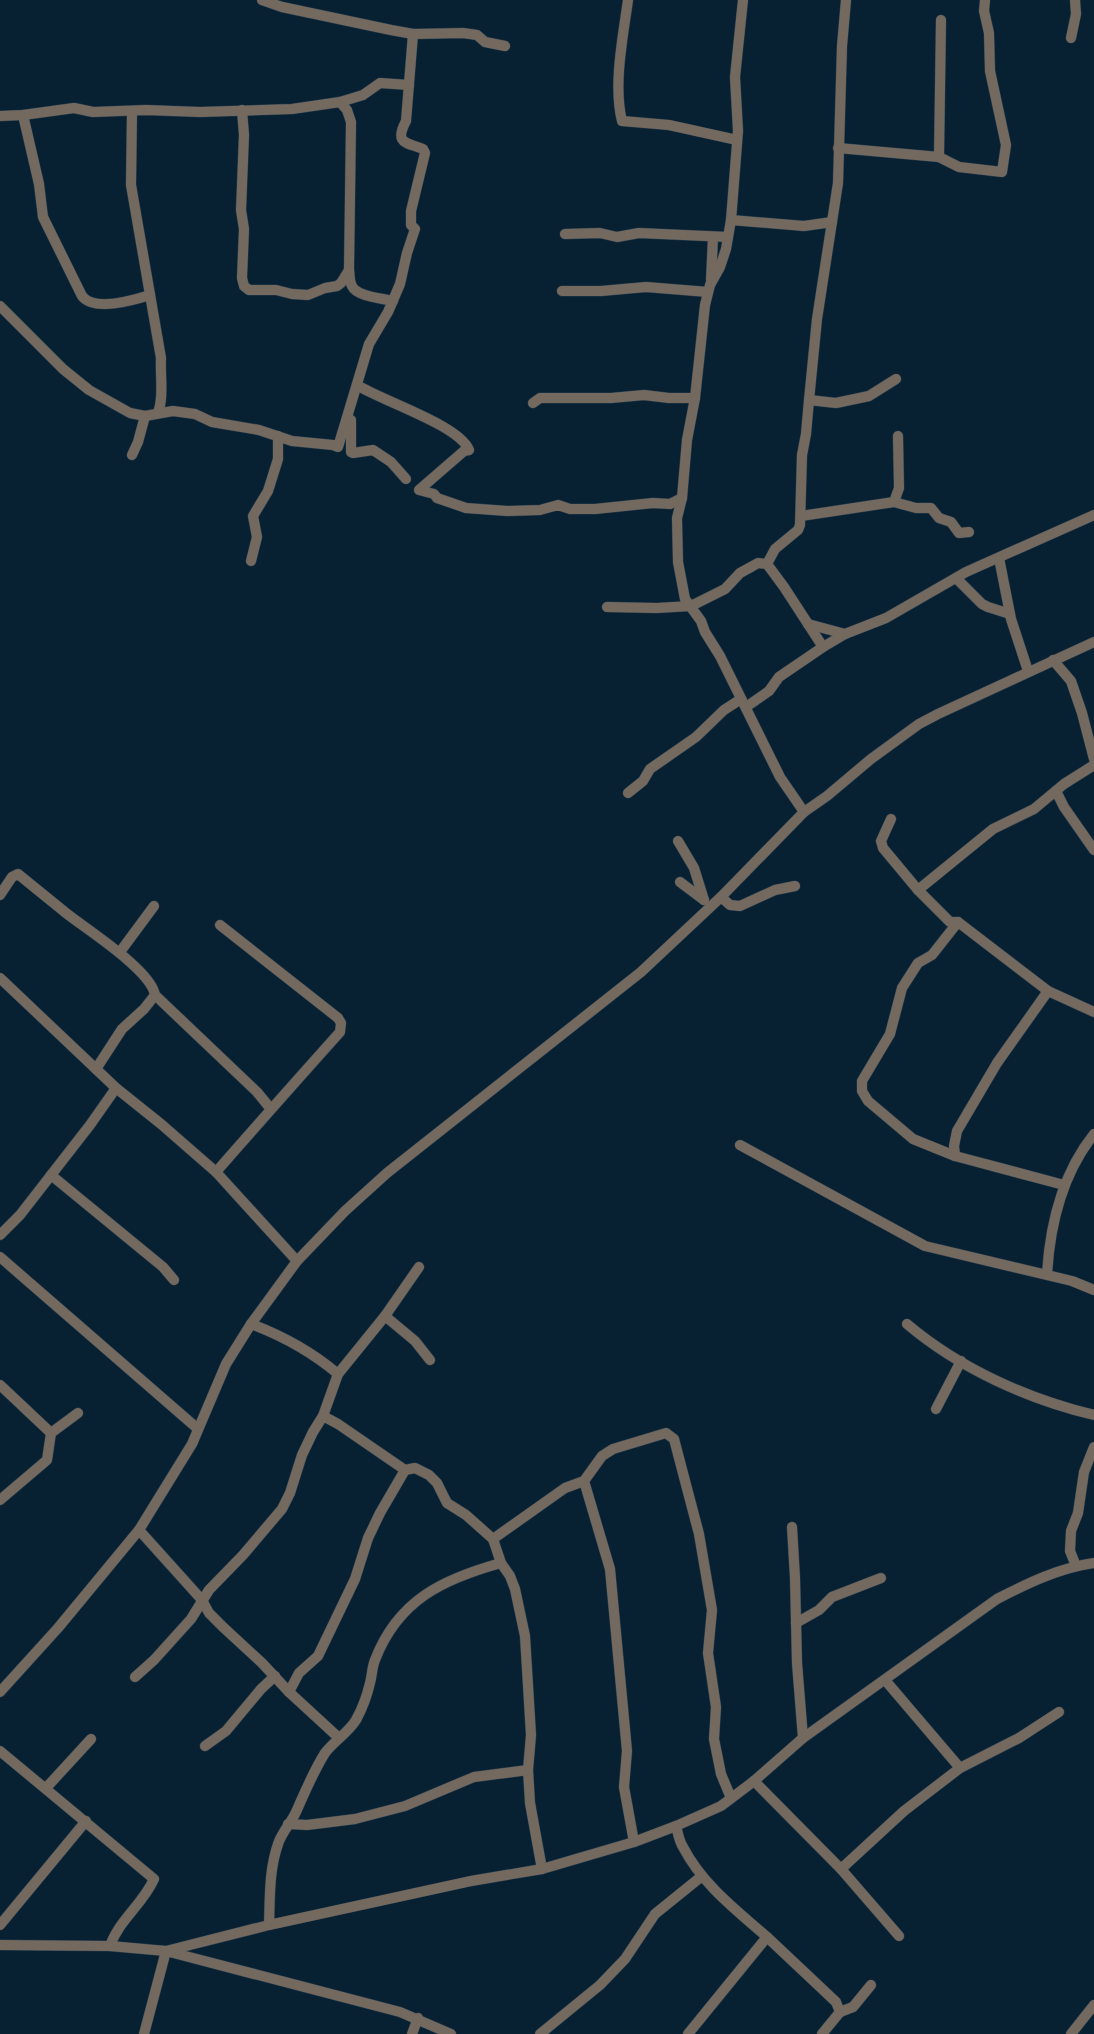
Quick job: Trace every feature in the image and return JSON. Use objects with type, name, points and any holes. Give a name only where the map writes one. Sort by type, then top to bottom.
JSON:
[{"type":"street","points":[[262,0],[282,7],[298,4],[414,34],[463,33],[477,35],[485,42],[505,46]]},
{"type":"street","points":[[628,0],[620,59],[620,112],[622,121],[669,126],[737,140]]},
{"type":"street","points":[[709,288],[720,267],[731,220],[738,116],[735,77],[743,0]]},
{"type":"street","points":[[766,564],[775,549],[800,528],[802,455],[806,434],[817,319],[838,183],[838,148],[846,0]]},
{"type":"street","points":[[838,148],[939,157],[959,167],[1002,172],[1006,145],[990,71],[989,33],[984,11],[985,0]]},
{"type":"street","points":[[1071,38],[1076,14],[1075,0]]},
{"type":"street","points":[[939,157],[941,20]]},
{"type":"street","points":[[0,306],[63,369],[89,390],[130,413],[145,416],[173,411],[196,414],[212,422],[260,430],[292,441],[333,445],[338,447],[369,344],[393,301],[400,284],[407,253],[415,229],[411,225],[411,211],[425,153],[423,149],[408,145],[402,139],[401,131],[406,121],[414,34]]},
{"type":"street","points":[[0,116],[23,115],[74,108],[93,112],[200,112],[292,109],[340,102],[363,95],[380,83],[409,85]]},
{"type":"street","points":[[340,102],[347,110],[351,122],[349,270],[351,284],[355,290],[362,294],[393,301]]},
{"type":"street","points":[[242,110],[244,134],[241,210],[244,228],[242,278],[244,286],[249,290],[276,290],[292,294],[308,295],[325,288],[337,286],[341,283],[349,270]]},
{"type":"street","points":[[132,111],[131,185],[160,358],[160,385],[162,401],[158,413]]},
{"type":"street","points":[[23,115],[39,184],[44,217],[85,300],[110,304],[150,295]]},
{"type":"street","points":[[731,220],[804,226],[832,222]]},
{"type":"street","points":[[565,234],[600,233],[617,237],[639,233],[728,237]]},
{"type":"street","points":[[713,237],[709,288],[702,325],[695,398],[688,440],[682,498],[677,518],[678,562],[685,599],[691,606],[720,656],[780,777],[804,812]]},
{"type":"street","points":[[562,291],[601,291],[646,287],[709,288]]},
{"type":"street","points":[[809,400],[836,403],[869,396],[896,379]]},
{"type":"street","points":[[356,389],[366,391],[445,426],[465,443],[469,450],[464,451],[419,490],[434,494],[437,498],[452,504],[466,508],[507,512],[540,510],[558,505],[570,509],[594,509],[653,503],[670,504],[682,498]]},
{"type":"street","points":[[356,389],[349,436],[351,452],[374,450],[391,462],[406,479]]},
{"type":"street","points":[[533,403],[540,398],[611,398],[644,395],[669,398],[695,398]]},
{"type":"street","points":[[162,401],[173,411]]},
{"type":"street","points":[[132,455],[138,442],[145,416]]},
{"type":"street","points":[[251,561],[257,537],[253,516],[268,491],[278,459],[278,436]]},
{"type":"street","points":[[894,502],[899,488],[898,436]]},
{"type":"street","points":[[801,516],[894,502],[916,508],[930,508],[939,518],[951,522],[959,533],[969,532]]},
{"type":"street","points":[[670,504],[677,518]]},
{"type":"street","points":[[628,793],[643,781],[650,769],[696,736],[724,710],[769,691],[779,677],[823,646],[845,634],[886,618],[956,578],[1094,515]]},
{"type":"street","points":[[999,558],[1010,614],[1028,671]]},
{"type":"street","points":[[607,607],[657,608],[691,606],[725,588],[740,574],[751,567],[758,564],[766,564]]},
{"type":"street","points":[[766,564],[823,646]]},
{"type":"street","points":[[956,578],[982,604],[1010,614]]},
{"type":"street","points":[[808,624],[845,634]]},
{"type":"street","points":[[0,1692],[58,1628],[139,1530],[192,1444],[226,1364],[251,1324],[297,1261],[345,1211],[387,1173],[622,988],[708,903],[721,897],[804,812],[827,796],[870,759],[919,724],[1028,671],[1094,642]]},
{"type":"street","points":[[1053,660],[1071,681],[1082,713],[1094,759]]},
{"type":"street","points":[[918,890],[993,829],[1034,809],[1056,791],[1094,765]]},
{"type":"street","points":[[1056,791],[1064,807],[1094,850]]},
{"type":"street","points":[[891,820],[881,841],[883,848],[918,890],[950,922],[958,922],[1048,991],[1094,1012]]},
{"type":"street","points":[[678,841],[694,868],[708,903]]},
{"type":"street","points":[[0,895],[12,877],[18,874],[120,952],[150,983],[155,995],[257,1092],[270,1108]]},
{"type":"street","points":[[680,882],[708,903]]},
{"type":"street","points":[[721,897],[730,905],[740,906],[775,890],[795,886]]},
{"type":"street","points":[[120,952],[154,906]]},
{"type":"street","points":[[958,922],[932,955],[918,963],[902,988],[890,1034],[862,1082],[862,1091],[868,1101],[913,1139],[955,1156],[1064,1185]]},
{"type":"street","points":[[216,1172],[270,1108],[289,1090],[340,1032],[341,1023],[332,1013],[220,925]]},
{"type":"street","points":[[0,978],[116,1088],[216,1172],[297,1261]]},
{"type":"street","points":[[955,1156],[954,1146],[957,1131],[997,1063],[1048,991]]},
{"type":"street","points":[[96,1069],[122,1029],[144,1009],[155,995]]},
{"type":"street","points":[[0,1234],[20,1215],[90,1125],[116,1088]]},
{"type":"street","points":[[1047,1274],[1049,1249],[1064,1185],[1082,1149],[1094,1134]]},
{"type":"street","points":[[740,1145],[925,1246],[1002,1265],[1047,1274],[1072,1281],[1094,1290]]},
{"type":"street","points":[[51,1175],[163,1267],[174,1280]]},
{"type":"street","points":[[0,1257],[198,1429]]},
{"type":"street","points":[[135,1677],[154,1660],[173,1637],[191,1619],[209,1590],[243,1555],[282,1509],[290,1493],[302,1455],[313,1432],[323,1416],[338,1374],[384,1316],[419,1267]]},
{"type":"street","points":[[384,1316],[415,1341],[430,1360]]},
{"type":"street","points":[[251,1324],[277,1334],[319,1357],[338,1374]]},
{"type":"street","points":[[906,1324],[918,1334],[961,1361],[1036,1398],[1094,1415]]},
{"type":"street","points":[[936,1409],[961,1361]]},
{"type":"street","points":[[0,1385],[51,1433]]},
{"type":"street","points":[[0,1499],[47,1460],[51,1433],[78,1413]]},
{"type":"street","points":[[323,1416],[338,1424],[405,1470],[415,1468],[429,1475],[437,1483],[447,1504],[466,1515],[493,1539],[501,1563],[510,1576],[515,1589],[525,1636],[531,1735],[528,1770],[530,1803],[542,1869]]},
{"type":"street","points":[[493,1539],[565,1488],[584,1481],[602,1456],[613,1449],[666,1433],[674,1439],[699,1534],[712,1610],[708,1653],[716,1707],[714,1739],[721,1774],[731,1798]]},
{"type":"street","points":[[1076,1566],[1070,1552],[1070,1531],[1078,1513],[1084,1472],[1094,1447]]},
{"type":"street","points":[[289,1692],[299,1673],[318,1656],[355,1579],[368,1538],[380,1513],[405,1470]]},
{"type":"street","points":[[584,1481],[610,1569],[626,1751],[624,1787],[634,1842]]},
{"type":"street","points":[[792,1527],[797,1663],[803,1738]]},
{"type":"street","points":[[139,1530],[202,1600],[209,1613],[262,1662],[289,1692],[339,1738]]},
{"type":"street","points":[[270,1925],[270,1891],[278,1843],[294,1816],[313,1772],[327,1751],[352,1726],[361,1712],[370,1684],[375,1661],[388,1633],[401,1613],[422,1597],[448,1581],[475,1570],[501,1563]]},
{"type":"street","points":[[166,1951],[270,1925],[471,1881],[542,1869],[634,1842],[676,1826],[721,1806],[754,1781],[803,1738],[997,1599],[1031,1581],[1076,1566],[1094,1563]]},
{"type":"street","points":[[796,1623],[819,1610],[832,1597],[862,1584],[881,1578]]},
{"type":"street","points":[[206,1746],[226,1731],[275,1676]]},
{"type":"street","points":[[885,1680],[960,1768]]},
{"type":"street","points":[[841,1869],[904,1811],[960,1768],[1019,1738],[1059,1712]]},
{"type":"street","points":[[46,1788],[91,1739]]},
{"type":"street","points":[[0,1751],[154,1879],[149,1891],[115,1933],[110,1946]]},
{"type":"street","points":[[288,1824],[307,1825],[355,1819],[406,1806],[474,1777],[528,1770]]},
{"type":"street","points":[[754,1781],[841,1869],[899,1936]]},
{"type":"street","points":[[0,1925],[86,1821]]},
{"type":"street","points":[[676,1826],[682,1847],[702,1876],[718,1894],[767,1937],[836,2002],[840,2012]]},
{"type":"street","points":[[540,2034],[600,1985],[625,1959],[655,1914],[702,1876]]},
{"type":"street","points":[[688,2034],[767,1937]]},
{"type":"street","points":[[0,1945],[110,1946],[166,1951],[400,2012],[418,2018],[451,2034]]},
{"type":"street","points":[[144,2034],[166,1951]]},
{"type":"street","points":[[822,2034],[840,2012],[853,2007],[872,1985]]},
{"type":"street","points":[[1072,2034],[1094,2005]]},
{"type":"street","points":[[412,2034],[418,2018]]}]
